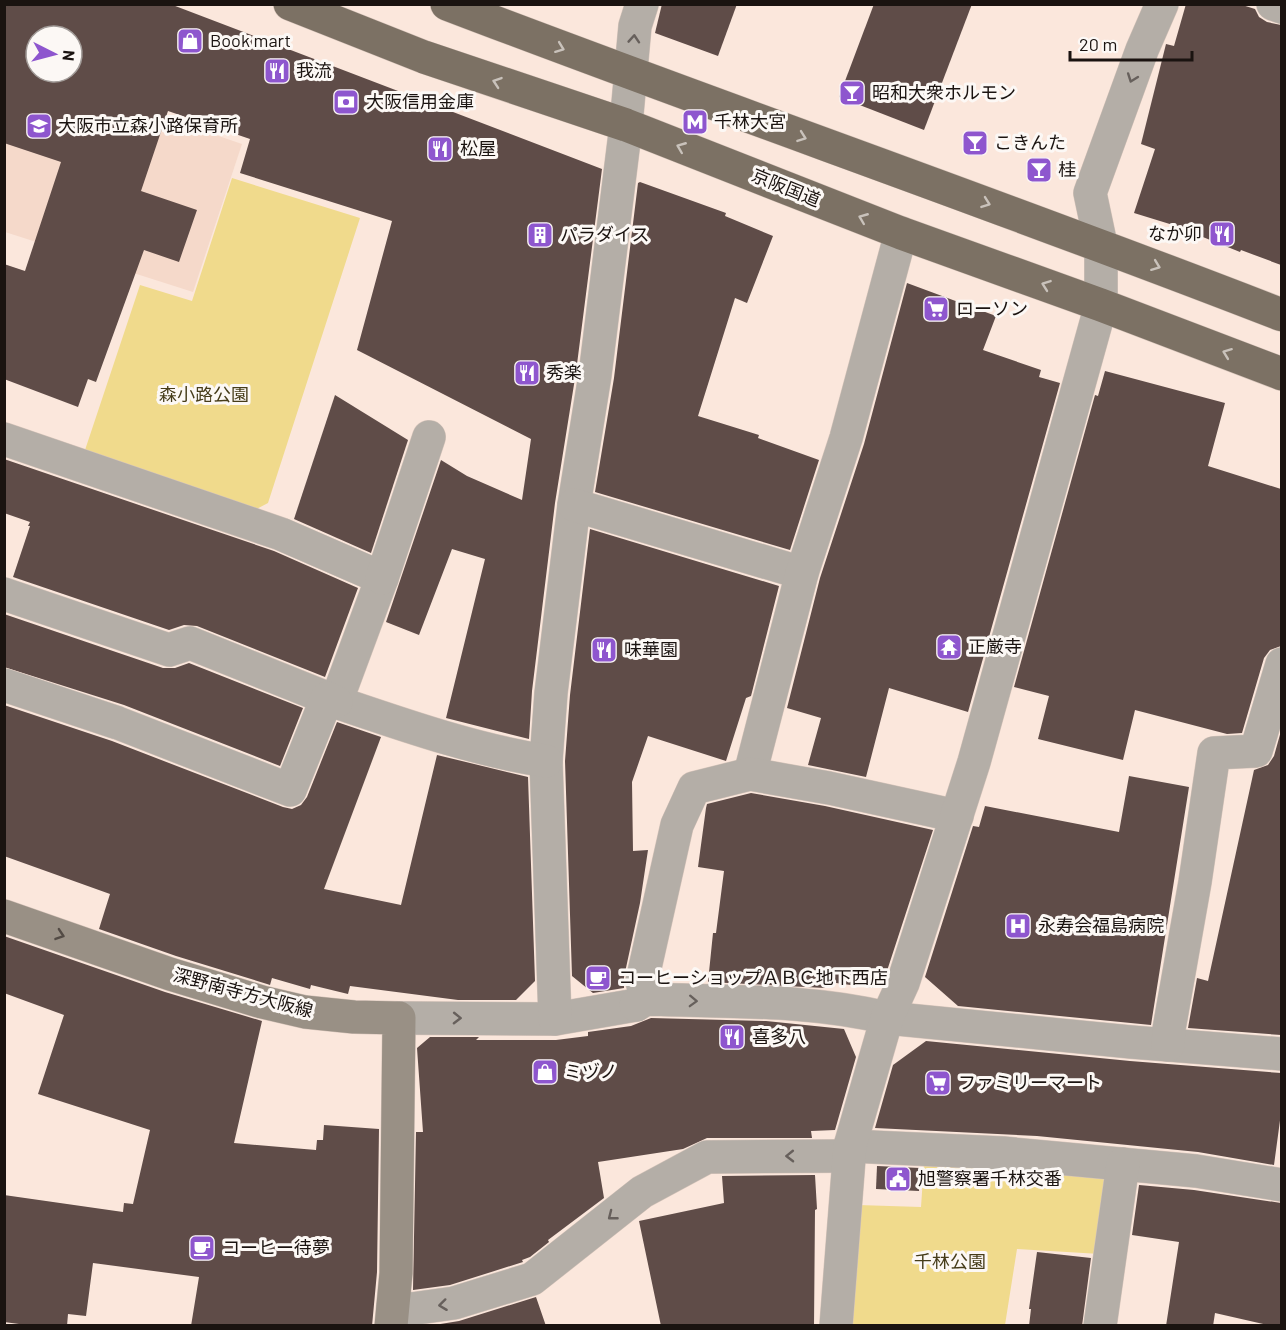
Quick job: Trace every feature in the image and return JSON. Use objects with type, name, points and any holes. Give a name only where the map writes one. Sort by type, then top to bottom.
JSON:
[{"type":"highway","name":"京阪国道","points":[[290,4],[424,57],[626,124],[901,233],[1101,305],[1281,374]]},
{"type":"highway","points":[[447,4],[632,75],[1101,245],[1281,315]]},
{"type":"main road","name":"深野南寺方大阪線","points":[[4,916],[170,974],[262,1002],[305,1012],[354,1017],[399,1018]]},
{"type":"main road","points":[[392,1316],[396,1273],[398,1195],[399,1018]]},
{"type":"street","points":[[555,1019],[546,761],[551,693],[574,505],[594,375],[618,280],[626,124],[635,26],[642,4]]},
{"type":"street","points":[[837,1326],[850,1151],[887,1018],[903,983],[974,762],[1101,305],[1101,245],[1090,193],[1142,50],[1162,4]]},
{"type":"street","points":[[1274,4],[1281,7]]},
{"type":"street","points":[[750,774],[802,573],[846,438],[901,233]]},
{"type":"street","points":[[4,685],[118,723],[290,789],[332,700],[382,578],[429,437]]},
{"type":"street","points":[[4,439],[281,534],[382,578]]},
{"type":"street","points":[[574,505],[802,573]]},
{"type":"street","points":[[4,594],[169,650],[190,643],[332,700],[397,723],[516,756],[546,761]]},
{"type":"street","points":[[1168,1045],[1214,753],[1257,751],[1281,664]]},
{"type":"street","points":[[641,1002],[642,981],[677,825],[694,788],[750,774],[829,788],[957,816]]},
{"type":"street","points":[[399,1018],[555,1019],[641,1002],[803,1005],[853,1010],[887,1018],[1281,1054]]},
{"type":"street","points":[[392,1316],[411,1309],[454,1304],[532,1279],[642,1192],[707,1157],[850,1151],[1003,1153],[1196,1171],[1281,1185]]},
{"type":"street","points":[[1100,1326],[1123,1164]]},
{"type":"shaded area","points":[[5,63],[24,69],[24,84],[66,84],[242,144],[193,292],[5,232]]},
{"type":"green space","name":"森小路公園","points":[[232,178],[360,218],[268,503],[249,513],[84,453],[140,285],[192,301]]},
{"type":"green space","name":"千林公園","points":[[924,1163],[1109,1174],[1100,1254],[1017,1249],[1005,1325],[852,1326],[858,1205],[921,1207]]},
{"type":"building","points":[[4,4],[170,4],[602,169],[576,372],[555,503],[532,691],[529,739],[446,718],[485,559],[452,549],[419,635],[386,622],[441,460],[467,476],[522,500],[531,439],[357,350],[392,221],[240,173],[250,139],[168,111],[141,191],[197,210],[179,262],[144,250],[96,382],[88,379],[78,407],[4,379],[4,264],[25,271],[61,162],[4,143]]},
{"type":"building","points":[[662,4],[737,4],[718,56],[655,33]]},
{"type":"building","points":[[874,4],[972,4],[924,130],[839,97]]},
{"type":"building","points":[[1186,4],[1239,4],[1255,9],[1259,17],[1267,22],[1281,25],[1281,265],[1134,213],[1155,149],[1141,144],[1166,44],[1174,46]]},
{"type":"building","points":[[638,183],[726,213],[725,216],[773,236],[747,303],[735,298],[698,416],[759,435],[758,438],[819,460],[790,550],[595,492],[614,378]]},
{"type":"building","points":[[907,283],[996,316],[983,350],[1041,370],[1039,377],[1060,383],[968,712],[889,688],[866,777],[808,765],[821,718],[787,708],[820,578],[864,444]]},
{"type":"building","points":[[1105,371],[1225,403],[1208,466],[1281,489],[1281,646],[1270,650],[1264,658],[1242,733],[1227,734],[1135,710],[1123,760],[1038,739],[1049,696],[1014,687],[1095,395],[1098,396]]},
{"type":"building","points":[[335,395],[408,440],[371,553],[294,519]]},
{"type":"building","points":[[4,459],[274,551],[358,588],[325,677],[197,626],[184,625],[169,630],[13,577],[30,522],[4,513]]},
{"type":"building","points":[[590,529],[779,586],[751,696],[746,698],[726,761],[648,736],[632,782],[633,851],[648,850],[640,903],[624,977],[624,988],[593,993],[572,976],[565,761],[570,695]]},
{"type":"building","points":[[4,614],[163,668],[175,668],[189,663],[303,708],[280,766],[124,705],[4,667]]},
{"type":"building","points":[[4,705],[112,741],[292,809],[301,805],[307,797],[337,722],[381,737],[324,889],[401,905],[437,755],[528,777],[535,981],[516,1000],[458,1000],[350,986],[348,994],[311,985],[310,989],[272,978],[270,985],[99,929],[110,894],[4,856]]},
{"type":"building","points":[[1281,731],[1281,1035],[1188,1028],[1197,978],[1208,981],[1254,770],[1268,765],[1274,756]]},
{"type":"building","points":[[1129,776],[1189,787],[1151,1025],[958,1006],[925,977],[973,826],[979,827],[985,806],[1119,832]]},
{"type":"building","points":[[751,793],[825,806],[933,830],[884,980],[872,988],[822,981],[825,988],[708,982],[713,933],[716,933],[724,871],[698,867],[706,808],[707,804]]},
{"type":"building","points":[[4,936],[165,992],[262,1021],[234,1143],[316,1150],[317,1140],[323,1140],[324,1125],[379,1129],[377,1272],[372,1326],[191,1326],[199,1277],[93,1263],[86,1316],[68,1314],[67,1326],[34,1326],[4,1322],[4,1195],[123,1212],[124,1203],[133,1204],[150,1130],[38,1094],[64,1015],[4,993]]},
{"type":"building","points":[[651,1018],[766,1021],[844,1029],[856,1057],[835,1130],[811,1131],[812,1138],[707,1138],[683,1149],[598,1162],[604,1198],[548,1240],[549,1242],[530,1257],[522,1260],[523,1262],[450,1285],[413,1290],[416,1132],[423,1132],[417,1048],[430,1037],[479,1037],[476,1040],[556,1040],[588,1036],[588,1032],[631,1026]]},
{"type":"building","points":[[926,1041],[1281,1073],[1281,1113],[1274,1165],[1198,1152],[1037,1136],[875,1128],[893,1065]]},
{"type":"building","name":"旭警察署千林交番","points":[[877,1166],[920,1168],[919,1191],[876,1189]]},
{"type":"building","points":[[815,1175],[817,1209],[815,1210],[814,1326],[661,1326],[639,1221],[724,1203],[722,1176]]},
{"type":"building","points":[[1139,1185],[1194,1190],[1281,1203],[1281,1326],[1215,1313],[1213,1326],[1166,1326],[1179,1242],[1132,1235]]},
{"type":"building","points":[[1037,1252],[1091,1258],[1082,1326],[1029,1326],[1031,1309],[1029,1309]]},
{"type":"building","points":[[536,1297],[546,1326],[428,1326],[459,1321]]},
{"type":"place","name":"Book mart","points":[[190,41]]},
{"type":"place","name":"我流","points":[[277,71]]},
{"type":"place","name":"昭和大衆ホルモン","points":[[852,93]]},
{"type":"place","name":"大阪信用金庫","points":[[346,102]]},
{"type":"place","name":"千林大宮","points":[[695,122]]},
{"type":"place","name":"大阪市立森小路保育所","points":[[39,126]]},
{"type":"place","name":"こきんた","points":[[975,143]]},
{"type":"place","name":"松屋","points":[[440,149]]},
{"type":"place","name":"桂","points":[[1039,170]]},
{"type":"place","name":"なか卯","points":[[1222,234]]},
{"type":"place","name":"パラダイス","points":[[540,235]]},
{"type":"place","name":"ローソン","points":[[936,309]]},
{"type":"place","name":"秀楽","points":[[527,373]]},
{"type":"place","name":"正厳寺","points":[[949,647]]},
{"type":"place","name":"味華園","points":[[604,650]]},
{"type":"place","name":"永寿会福島病院","points":[[1018,926]]},
{"type":"place","name":"コーヒーショップＡＢＣ地下西店","points":[[598,978]]},
{"type":"place","name":"喜多八","points":[[732,1037]]},
{"type":"place","name":"ミヅノ","points":[[545,1072]]},
{"type":"place","name":"ファミリーマート","points":[[938,1083]]},
{"type":"place","name":"旭警察署千林交番","points":[[898,1179]]},
{"type":"place","name":"コーヒー待夢","points":[[202,1248]]}]
